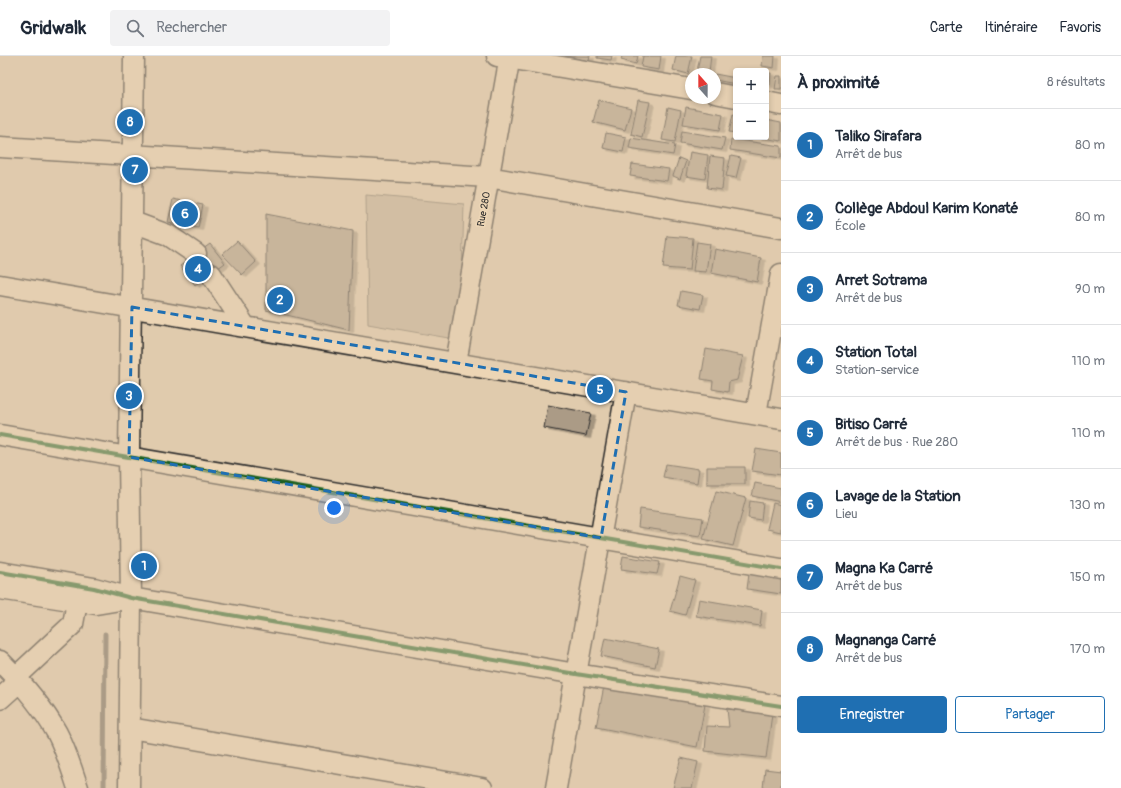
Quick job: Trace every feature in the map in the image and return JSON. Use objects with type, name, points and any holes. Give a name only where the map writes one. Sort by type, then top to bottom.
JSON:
[{"type":"street","points":[[129,788],[131,598],[129,457],[134,155],[134,56]]},
{"type":"street","points":[[505,57],[685,88]]},
{"type":"street","name":"Rue 280","points":[[456,363],[488,177],[505,57]]},
{"type":"street","points":[[721,94],[733,96]]},
{"type":"street","points":[[769,103],[781,105]]},
{"type":"street","points":[[0,147],[488,177],[781,228]]},
{"type":"street","points":[[133,222],[168,235],[196,254]]},
{"type":"street","points":[[211,274],[245,326]]},
{"type":"street","points":[[756,414],[781,274]]},
{"type":"street","points":[[0,284],[781,418]]},
{"type":"street","points":[[556,788],[626,392]]},
{"type":"street","points":[[0,435],[781,569]]},
{"type":"street","points":[[0,572],[77,594],[96,604],[131,598],[576,674],[781,706]]},
{"type":"street","points":[[0,589],[77,594]]},
{"type":"street","points":[[0,699],[73,624],[77,594]]},
{"type":"street","points":[[0,661],[42,707],[58,734],[78,788]]},
{"type":"street","points":[[130,728],[482,788]]},
{"type":"highlighted area","points":[[132,307],[626,392],[601,538],[129,457]]},
{"type":"shaded area","points":[[366,195],[464,204],[460,340],[368,324]]},
{"type":"building","points":[[565,56],[590,56],[589,61]]},
{"type":"building","points":[[597,56],[612,56],[611,60],[597,58]]},
{"type":"building","points":[[622,56],[638,56],[636,64],[621,60]]},
{"type":"building","points":[[643,56],[661,56],[659,70],[641,67]]},
{"type":"building","points":[[676,56],[692,56],[689,68],[685,68],[685,73],[673,70]]},
{"type":"building","points":[[700,56],[711,56],[710,68],[698,68]]},
{"type":"building","points":[[763,56],[775,56],[774,68],[762,66]]},
{"type":"building","points":[[769,73],[771,73],[770,85]]},
{"type":"building","points":[[721,75],[733,77],[733,83],[721,81]]},
{"type":"building","points":[[777,76],[781,76],[781,89],[775,89]]},
{"type":"building","points":[[599,100],[631,108],[625,130],[593,122]]},
{"type":"building","points":[[638,100],[650,102],[642,137],[631,134]]},
{"type":"building","points":[[668,107],[681,110],[675,142],[662,140]]},
{"type":"building","points":[[686,107],[723,114],[720,130],[683,124]]},
{"type":"building","points":[[733,114],[733,133],[729,132]]},
{"type":"building","points":[[769,121],[781,123],[781,141],[769,139]]},
{"type":"building","points":[[682,131],[725,138],[722,150],[680,143]]},
{"type":"building","points":[[606,133],[626,137],[623,152],[603,148]]},
{"type":"building","points":[[631,138],[675,145],[673,155],[629,148]]},
{"type":"building","points":[[731,139],[781,146],[781,158],[730,150]]},
{"type":"building","points":[[690,152],[708,155],[705,179],[686,176]]},
{"type":"building","points":[[710,156],[725,158],[722,190],[707,188]]},
{"type":"building","points":[[731,156],[741,158],[736,178],[726,176]]},
{"type":"building","points":[[679,158],[686,161],[680,179],[673,176]]},
{"type":"building","points":[[632,164],[669,169],[667,181],[630,176]]},
{"type":"building","points":[[173,199],[203,205],[198,228],[168,222]]},
{"type":"building","points":[[266,214],[353,231],[349,330],[266,310]]},
{"type":"building","points":[[667,236],[693,238],[690,270],[663,268]]},
{"type":"building","points":[[237,241],[256,262],[242,275],[222,254]]},
{"type":"building","points":[[697,242],[710,244],[706,272],[693,271]]},
{"type":"building","points":[[210,244],[225,263],[195,285],[180,266]]},
{"type":"building","points":[[715,249],[761,258],[757,282],[711,273]]},
{"type":"building","points":[[681,291],[703,295],[700,309],[678,305]]},
{"type":"building","points":[[706,349],[743,356],[737,380],[729,382],[728,392],[712,389],[713,381],[701,379]]},
{"type":"building","points":[[548,405],[591,413],[586,436],[544,428]]},
{"type":"building","points":[[756,449],[781,453],[781,475],[752,471]]},
{"type":"building","points":[[666,464],[699,469],[697,483],[663,477]]},
{"type":"building","points":[[707,467],[745,467],[745,484],[707,484]]},
{"type":"building","points":[[755,483],[781,488],[781,502],[752,496]]},
{"type":"building","points":[[716,491],[746,498],[733,546],[703,539]]},
{"type":"building","points":[[750,501],[763,503],[761,520],[748,518]]},
{"type":"building","points":[[773,503],[781,505],[781,532],[767,529]]},
{"type":"building","points":[[640,509],[703,518],[700,536],[638,527]]},
{"type":"building","points":[[623,556],[660,562],[657,574],[621,569]]},
{"type":"building","points":[[749,574],[781,579],[781,594],[747,589]]},
{"type":"building","points":[[680,576],[695,580],[685,615],[670,611]]},
{"type":"building","points":[[699,599],[762,610],[760,626],[696,616]]},
{"type":"building","points":[[605,638],[659,649],[655,667],[601,656]]},
{"type":"building","points":[[604,686],[705,705],[697,747],[596,727]]},
{"type":"building","points":[[727,709],[772,714],[766,758],[705,751],[707,726],[729,727]]},
{"type":"building","points":[[681,758],[698,762],[692,788],[673,788]]},
{"type":"building","points":[[765,769],[781,771],[781,788],[763,788]]},
{"type":"waterway","points":[[104,788],[105,634]]},
{"type":"tunnel","points":[[196,254],[211,274]]},
{"type":"cycle path","points":[[0,435],[781,569]]},
{"type":"cycle path","points":[[0,572],[94,588],[131,598],[576,674],[781,706]]},
{"type":"place","name":"Magnanga Carré","points":[[130,122]]},
{"type":"place","name":"Magna Ka Carré","points":[[135,170]]},
{"type":"place","name":"Lavage de la Station","points":[[185,214]]},
{"type":"place","name":"Station Total","points":[[198,269]]},
{"type":"place","name":"Collège Abdoul Karim Konaté","points":[[280,300]]},
{"type":"place","name":"Bitiso Carré","points":[[600,390]]},
{"type":"place","name":"Arret Sotrama","points":[[129,396]]},
{"type":"place","name":"Taliko Sirafara","points":[[144,566]]}]
